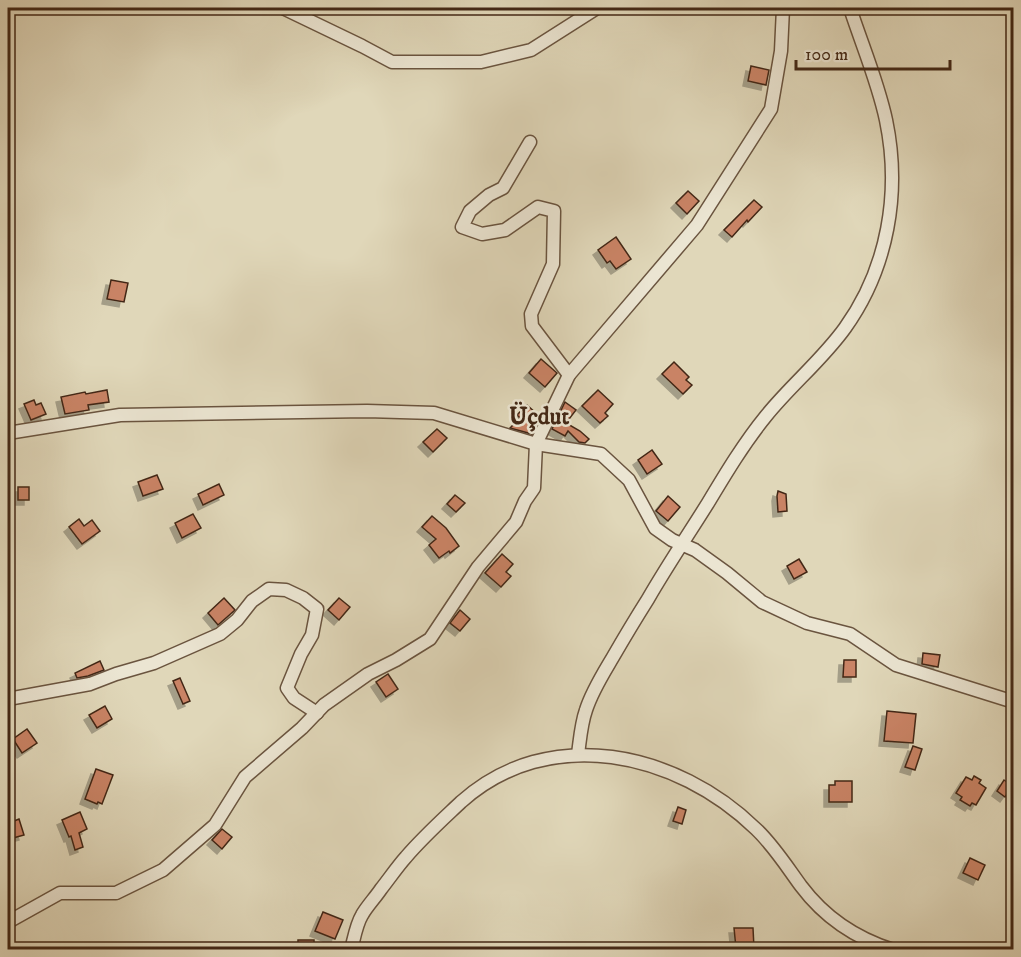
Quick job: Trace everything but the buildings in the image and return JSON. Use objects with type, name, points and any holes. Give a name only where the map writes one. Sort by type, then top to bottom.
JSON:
[{"type":"street","points":[[283,8],[392,62],[481,62],[531,50],[597,8]]},
{"type":"street","points":[[8,922],[60,893],[116,893],[163,870],[215,825],[245,777],[302,728],[324,705],[368,674],[430,639],[478,567],[516,522],[525,501],[534,488],[536,444],[569,375],[697,225],[771,109],[781,51],[783,8]]},
{"type":"street","points":[[578,754],[582,722],[593,692],[658,581],[753,432],[846,328],[864,298],[882,253],[891,201],[889,138],[870,66],[850,8]]},
{"type":"street","points":[[530,142],[503,188],[489,195],[470,211],[462,227],[482,234],[506,230],[538,207],[554,212],[553,264],[531,314],[532,326],[569,375]]},
{"type":"street","points":[[8,433],[120,415],[367,411],[434,413],[536,444],[601,454],[629,480],[655,528],[672,540],[703,555],[762,602],[807,623],[850,634],[896,664],[1014,702]]},
{"type":"street","points":[[8,699],[90,684],[154,663],[220,634],[237,620],[252,602],[269,589],[286,590],[303,598],[317,609],[312,635],[301,654],[287,688],[294,698],[317,712]]},
{"type":"street","points":[[351,950],[361,916],[405,857],[437,823],[475,789],[504,772],[534,761],[578,754],[642,762],[671,772],[706,790],[735,810],[757,830],[778,853],[819,908],[856,935],[893,950]]},
{"type":"district","name":"Üçdut","points":[[539,417]]}]
